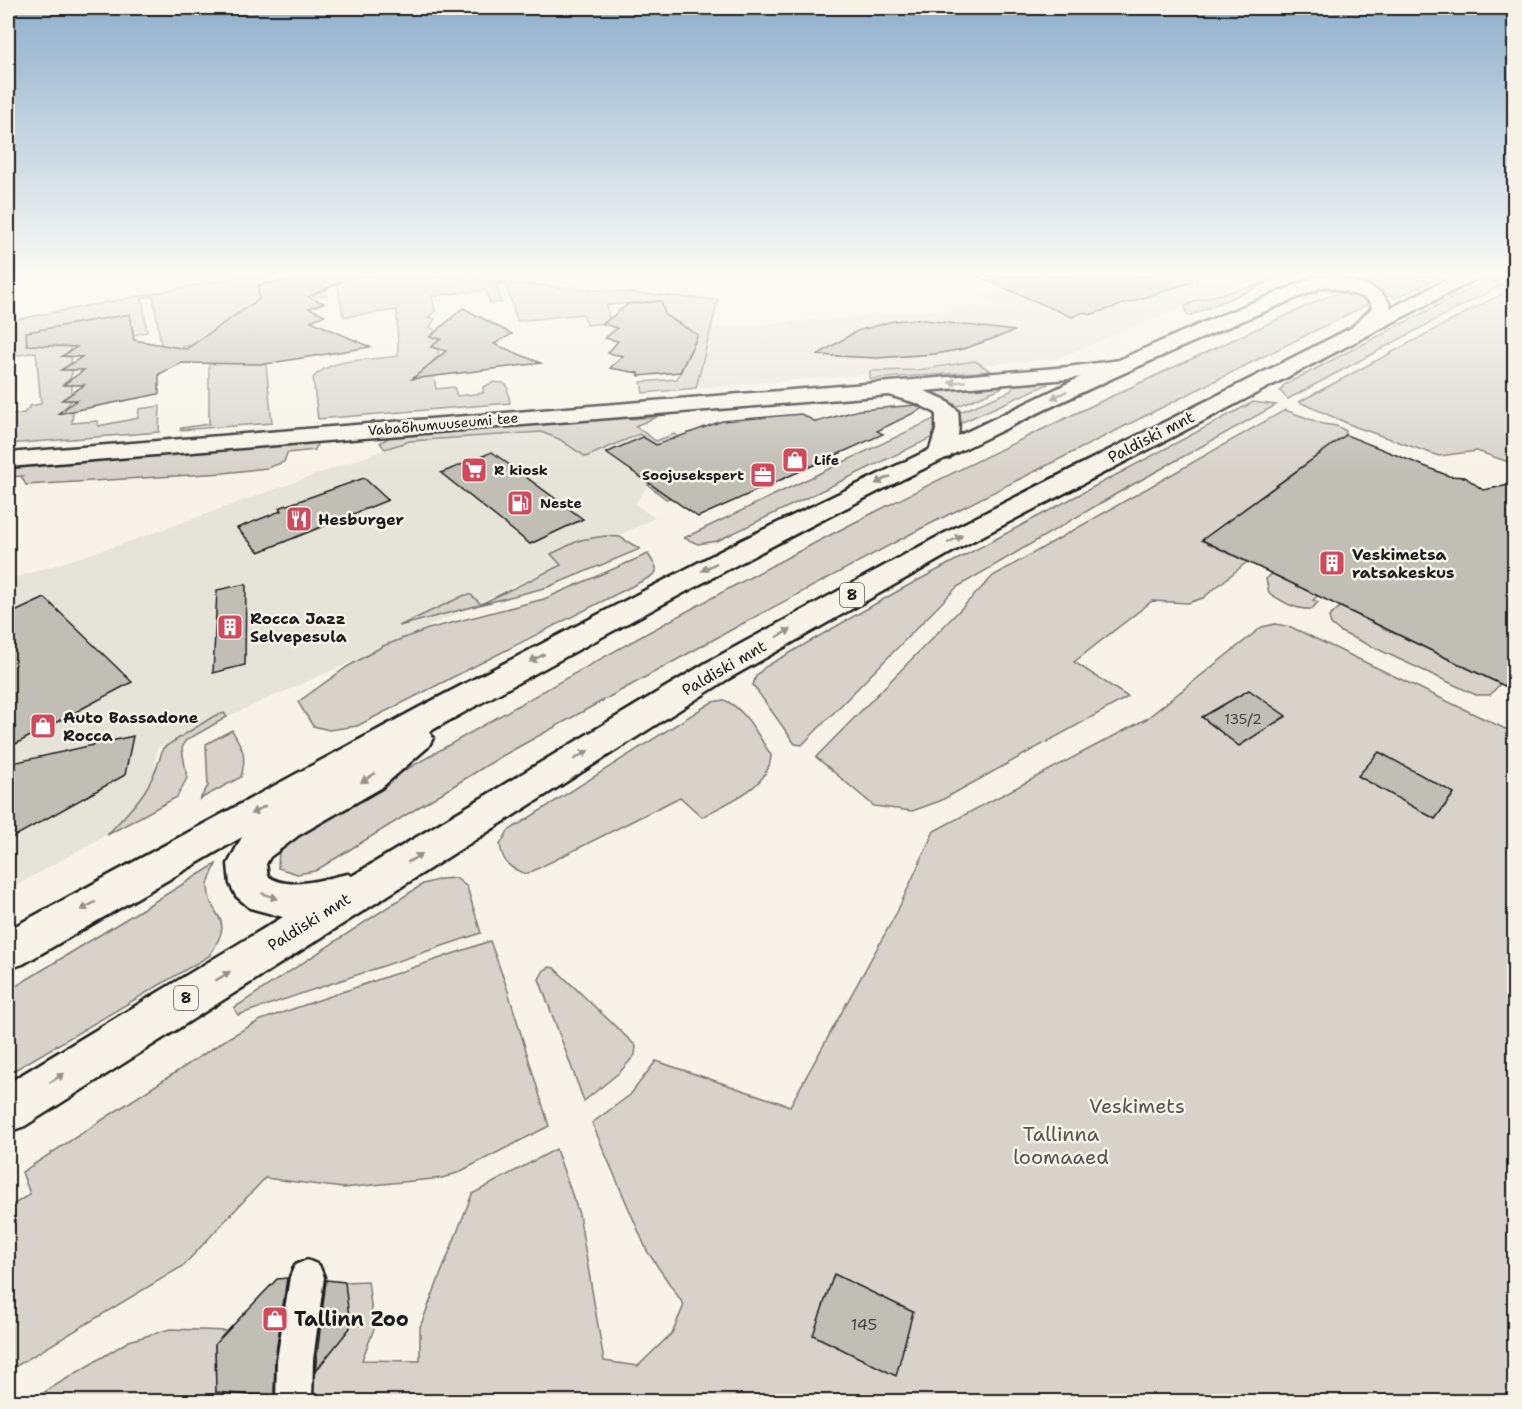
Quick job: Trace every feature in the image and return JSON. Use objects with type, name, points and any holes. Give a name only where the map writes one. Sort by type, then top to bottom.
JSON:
[{"type":"main road","points":[[8,951],[460,699],[703,570],[941,452],[1120,366],[1178,342]]},
{"type":"main road","name":"Paldiski mnt","points":[[8,1109],[717,670],[951,541],[1338,342]]},
{"type":"main road","points":[[878,390],[1068,373],[1120,366]]},
{"type":"main road","points":[[878,390],[921,396],[937,403],[947,411],[948,430],[941,452]]},
{"type":"main road","name":"Vabaõhumuuseumi tee","points":[[8,460],[878,390]]},
{"type":"main road","points":[[365,888],[287,901],[264,897],[250,884],[247,864],[257,846],[286,825],[384,767],[460,699]]},
{"type":"street","points":[[294,1401],[295,1360],[307,1277]]},
{"type":"shaded area","points":[[708,342],[1097,342],[1055,359],[696,388]]},
{"type":"shaded area","points":[[623,424],[691,467],[648,485],[635,504],[655,518],[403,639],[157,748],[149,811],[8,890],[8,580],[125,543],[410,441]]},
{"type":"green space","points":[[8,342],[70,342],[70,351],[63,356],[71,357],[71,364],[63,370],[73,370],[70,379],[64,384],[72,385],[72,393],[63,399],[72,400],[63,410],[73,411],[72,423],[98,421],[98,426],[138,418],[139,409],[160,406],[159,432],[8,444],[8,415],[24,413],[30,406],[41,404],[36,352],[8,357]]},
{"type":"green space","points":[[161,342],[264,342],[272,423],[180,430],[209,424],[209,343],[162,350]]},
{"type":"green space","points":[[398,342],[438,342],[431,347],[438,349],[439,356],[432,362],[436,389],[454,387],[457,396],[483,393],[483,387],[494,382],[503,383],[507,386],[510,403],[318,419],[313,378],[321,371],[341,363],[398,356]]},
{"type":"green space","points":[[687,342],[708,342],[696,388],[643,393],[641,382],[677,379],[692,347]]},
{"type":"green space","points":[[1229,342],[1293,342],[920,529],[740,625],[502,756],[315,871],[297,874],[278,868],[279,850],[293,835],[657,628],[879,510]]},
{"type":"green space","points":[[1367,342],[1395,342],[1288,399],[1280,391],[1284,385]]},
{"type":"green space","points":[[1412,342],[1514,342],[1514,464],[1477,451],[1439,456],[1356,427],[1299,402]]},
{"type":"green space","points":[[975,361],[991,371],[870,379],[870,371],[918,370]]},
{"type":"green space","points":[[1047,380],[1048,384],[960,423],[960,412],[1011,391],[1015,381]]},
{"type":"green space","points":[[1003,382],[1003,387],[958,406],[931,390]]},
{"type":"green space","points":[[1253,402],[1276,405],[1123,490],[957,587],[802,745],[795,744],[753,685],[756,676],[765,667],[898,591]]},
{"type":"green space","points":[[1285,410],[1323,424],[1337,426],[1346,431],[1345,435],[1202,540],[1247,562],[1203,598],[1188,603],[1152,601],[1074,662],[1128,697],[940,801],[912,811],[874,806],[816,757],[993,576]]},
{"type":"green space","points":[[630,415],[631,419],[657,417],[635,426],[656,441],[674,434],[686,441],[731,454],[653,486],[670,498],[666,499],[648,485],[690,467],[639,434],[586,457],[559,439],[541,432],[410,441],[385,449],[380,443],[391,436]]},
{"type":"green space","points":[[940,416],[938,432],[933,437],[717,541],[698,544],[684,538]]},
{"type":"green space","points":[[318,441],[315,450],[287,453],[284,462],[267,468],[224,473],[26,485],[23,476],[8,477],[8,467],[16,466]]},
{"type":"green space","points":[[605,536],[620,537],[640,549],[548,587],[399,626],[465,595],[471,595],[481,604],[561,565],[551,554],[580,540]]},
{"type":"green space","points":[[648,554],[656,567],[656,572],[650,577],[357,726],[329,730],[313,726],[298,702],[347,667],[383,646],[428,629],[544,599]]},
{"type":"green space","points":[[1272,574],[1318,596],[1313,600],[1318,602],[1312,609],[1295,607],[1269,593],[1266,579]]},
{"type":"green space","points":[[1340,607],[1500,684],[1490,695],[1476,695],[1341,632],[1331,624],[1329,617]]},
{"type":"green space","name":"Tallinna loomaaed","points":[[1275,624],[1291,627],[1514,733],[1514,1401],[28,1402],[129,1341],[170,1329],[227,1331],[215,1344],[216,1393],[227,1393],[295,1360],[324,1360],[345,1282],[368,1281],[374,1329],[362,1360],[420,1361],[420,1327],[472,1194],[556,1149],[579,1214],[604,1361],[638,1366],[672,1333],[684,1305],[647,1251],[592,1123],[630,1095],[656,1061],[790,1106],[897,912],[934,831],[1146,719],[1262,627]],"holes":[[[1249,690],[1286,717],[1239,745],[1202,717]],[[1359,775],[1454,793],[1454,794],[1435,819]]]},
{"type":"green space","points":[[724,700],[739,709],[745,716],[771,755],[769,767],[746,793],[702,817],[680,797],[527,874],[516,870],[505,861],[500,845],[508,831],[712,702]]},
{"type":"green space","points":[[224,713],[227,717],[185,741],[182,749],[187,778],[177,797],[107,835],[148,786],[163,748],[214,716]]},
{"type":"green space","points":[[232,730],[243,752],[244,763],[241,777],[200,799],[208,786],[206,744]]},
{"type":"green space","points":[[216,864],[208,886],[210,898],[222,924],[217,942],[209,956],[8,1074],[8,991]]},
{"type":"green space","points":[[456,878],[467,887],[481,933],[238,1015],[234,1008],[423,884]]},
{"type":"green space","points":[[490,941],[507,988],[549,1126],[457,1173],[442,1178],[343,1188],[265,1178],[183,1266],[8,1371],[8,1208],[30,1194],[22,1172],[230,1037],[261,1020]]},
{"type":"green space","points":[[554,968],[636,1046],[635,1055],[620,1072],[584,1101],[539,979],[544,970]]},
{"type":"building","points":[[27,342],[144,342],[186,349],[197,342],[358,342],[370,347],[265,364],[182,363],[159,374],[159,394],[57,414],[77,400],[62,400],[84,385],[63,385],[84,370],[61,370],[82,357],[62,356],[77,347],[27,345]]},
{"type":"building","points":[[438,342],[498,342],[494,344],[541,363],[412,379],[446,351],[431,347]]},
{"type":"building","points":[[617,342],[695,342],[680,372],[639,376],[638,373],[610,368],[623,356],[608,353]]},
{"type":"building","points":[[839,342],[984,342],[963,349],[935,354],[877,358],[817,355]]},
{"type":"building","points":[[916,405],[922,409],[877,431],[883,434],[698,517],[606,453],[643,437],[656,445],[722,421],[801,414],[816,422],[859,410]]},
{"type":"building","name":"Veskimetsa ratsakeskus","points":[[1346,435],[1449,476],[1465,477],[1483,490],[1515,484],[1515,691],[1202,540]]},
{"type":"building","name":"Neste","points":[[492,452],[583,519],[530,544],[441,473]]},
{"type":"building","name":"Hesburger","points":[[364,478],[388,500],[259,552],[237,528],[281,511],[279,508]]},
{"type":"building","name":"Rocca Jazz Selvepesula","points":[[246,584],[245,665],[213,673],[217,590]]},
{"type":"building","points":[[45,598],[132,682],[8,748],[8,615]]},
{"type":"building","points":[[1249,690],[1286,716],[1239,746],[1202,717]]},
{"type":"building","points":[[133,736],[125,775],[8,840],[8,764]]},
{"type":"building","points":[[1379,752],[1454,793],[1435,819],[1358,776]]},
{"type":"building","points":[[834,1274],[913,1312],[896,1376],[813,1335]]},
{"type":"building","points":[[287,1278],[275,1360],[274,1397],[216,1392],[215,1344],[277,1279]]},
{"type":"building","points":[[326,1280],[345,1282],[350,1328],[315,1372]]},
{"type":"place","name":"Life","points":[[795,460]]},
{"type":"place","name":"R kiosk","points":[[474,470]]},
{"type":"place","name":"Soojusekspert","points":[[763,475]]},
{"type":"place","name":"Neste","points":[[520,503]]},
{"type":"place","name":"Hesburger","points":[[299,519]]},
{"type":"place","name":"Veskimetsa ratsakeskus","points":[[1332,563]]},
{"type":"place","name":"Rocca Jazz Selvepesula","points":[[230,627]]},
{"type":"place","name":"Auto Bassadone Rocca","points":[[43,726]]},
{"type":"place","name":"Tallinn Zoo","points":[[275,1319]]},
{"type":"park label","name":"Veskimets","points":[[1137,1106]]}]
